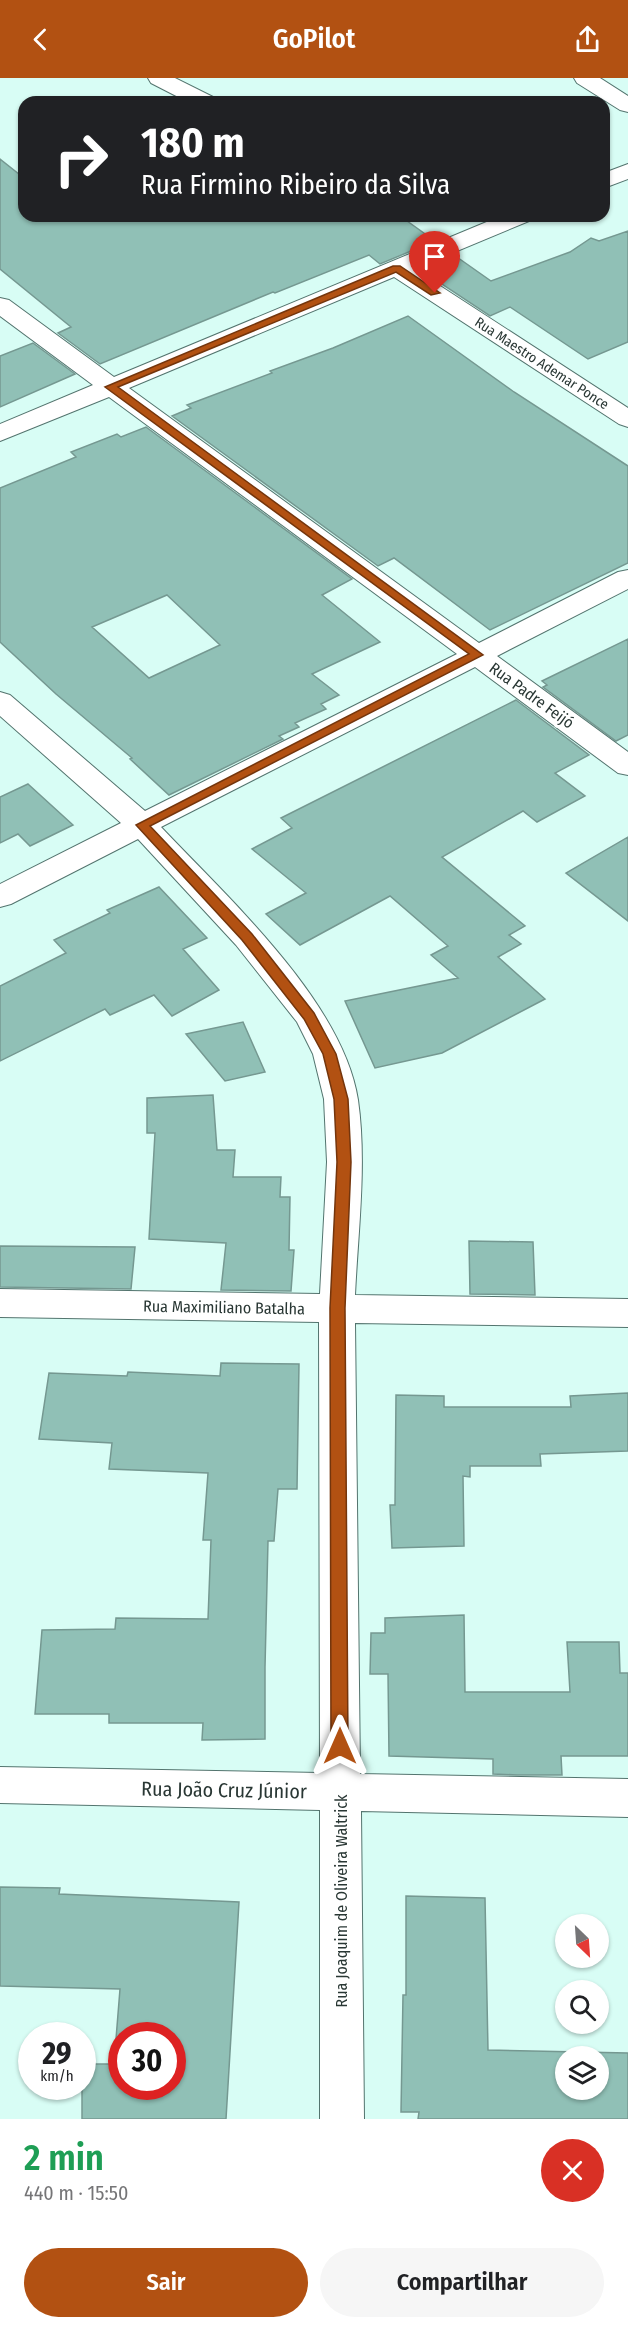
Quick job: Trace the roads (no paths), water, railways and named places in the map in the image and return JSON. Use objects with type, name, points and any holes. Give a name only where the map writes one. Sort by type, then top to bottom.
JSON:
[{"type":"street","points":[[159,78],[194,96]]},
{"type":"street","points":[[585,78],[628,105]]},
{"type":"street","points":[[610,178],[628,171]]},
{"type":"street","points":[[0,432],[396,268],[496,222]]},
{"type":"street","name":"Rua Maestro Ademar Ponce","points":[[396,268],[628,419]]},
{"type":"street","name":"Rua Padre Feijó","points":[[0,305],[628,766]]},
{"type":"street","points":[[0,897],[628,578]]},
{"type":"street","name":"Rua Joaquim de Oliveira Waltrick","points":[[0,701],[142,825],[239,929],[287,985],[310,1016],[329,1054],[341,1099],[344,1162],[337,1308],[342,2119]]},
{"type":"street","name":"Rua Maximiliano Batalha","points":[[0,1303],[628,1313]]},
{"type":"street","name":"Rua João Cruz Júnior","points":[[0,1785],[628,1798]]}]
